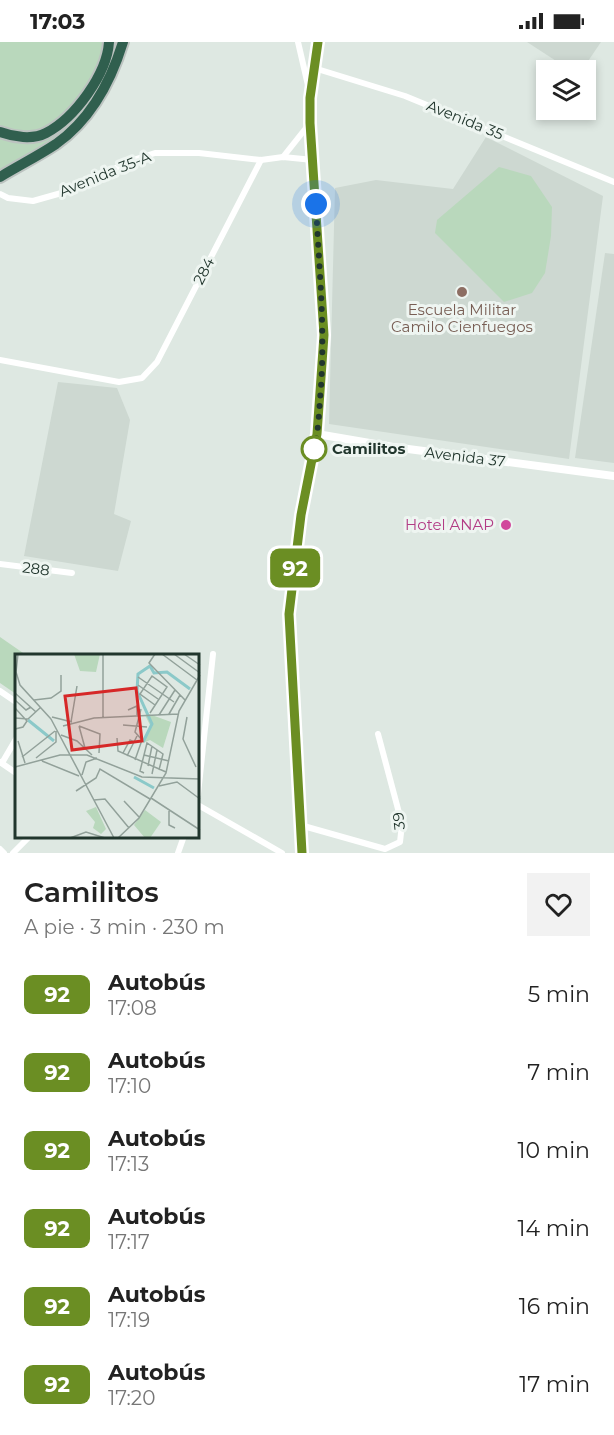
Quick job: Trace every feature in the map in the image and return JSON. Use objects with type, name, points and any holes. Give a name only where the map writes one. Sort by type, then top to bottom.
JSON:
[{"type":"highway","points":[[0,132],[33,137],[45,134],[61,123],[75,110],[102,69],[109,42]]},
{"type":"highway","points":[[0,177],[57,143],[91,109],[115,67],[123,42]]},
{"type":"street","points":[[298,42],[310,98]]},
{"type":"street","points":[[302,853],[289,614],[301,515],[317,434],[324,335],[310,123],[310,98],[318,42]]},
{"type":"street","name":"Avenida 35","points":[[314,68],[405,96],[614,182]]},
{"type":"street","points":[[283,157],[310,123]]},
{"type":"street","name":"Avenida 35-A","points":[[0,194],[8,198],[33,201],[72,190],[130,162],[155,153],[199,153],[261,160],[283,157],[313,160]]},
{"type":"street","name":"284","points":[[0,360],[119,382],[142,378],[157,362],[261,160]]},
{"type":"street","name":"Avenida 37","points":[[317,434],[393,447],[614,476]]},
{"type":"street","name":"288","points":[[0,564],[72,573]]},
{"type":"street","points":[[200,775],[213,654]]},
{"type":"street","points":[[0,691],[15,701]]},
{"type":"street","name":"39","points":[[300,825],[385,849],[400,842],[402,824],[378,734]]},
{"type":"street","points":[[15,741],[1,762],[15,772]]},
{"type":"street","points":[[200,806],[282,853]]},
{"type":"street","points":[[14,853],[29,838]]},
{"type":"street","points":[[178,853],[184,838]]},
{"type":"street","points":[[0,849],[4,853]]},
{"type":"shaded area","points":[[527,42],[601,42],[589,60],[555,60]]},
{"type":"shaded area","name":"Escuela Militar Camilo Cienfuegos","points":[[486,137],[603,196],[569,459],[329,424],[335,188],[376,180],[453,189]]},
{"type":"shaded area","points":[[605,253],[614,254],[614,463],[575,458]]},
{"type":"shaded area","points":[[58,382],[117,388],[130,420],[114,514],[131,521],[118,571],[24,556]]},
{"type":"green space","points":[[0,42],[105,42],[95,74],[75,103],[50,127],[41,132],[26,134],[15,133],[0,127]]},
{"type":"green space","points":[[112,42],[119,42],[101,88],[89,107],[54,138],[0,172],[0,135],[15,140],[70,119]]},
{"type":"green space","points":[[499,167],[531,176],[552,207],[551,236],[545,273],[532,293],[504,302],[435,233],[437,220]]},
{"type":"green space","points":[[0,637],[25,654],[15,654],[15,693],[0,683]]},
{"type":"bus line","name":"92","points":[[302,853],[289,614],[301,515],[317,434],[323,364],[324,335],[310,123],[310,98],[318,42]]},
{"type":"place","name":"Escuela Militar Camilo Cienfuegos","points":[[462,292]]},
{"type":"place","name":"Camilitos","points":[[314,449]]},
{"type":"place","name":"Hotel ANAP","points":[[506,525]]},
{"type":"route","points":[[314,449],[324,335],[316,204]]}]
